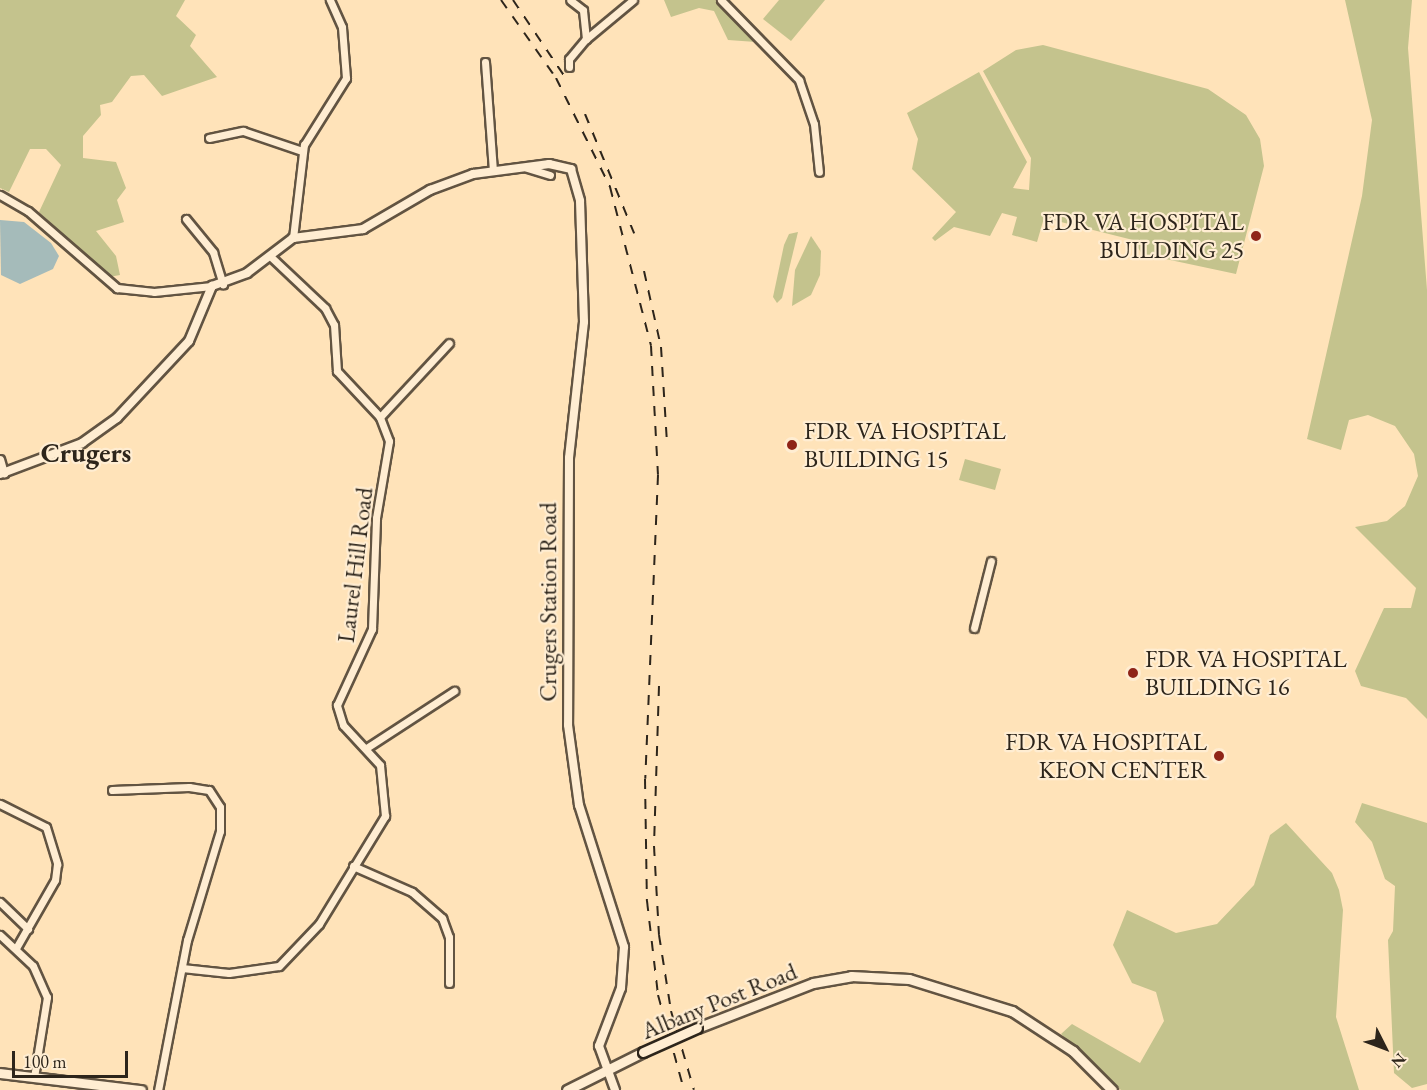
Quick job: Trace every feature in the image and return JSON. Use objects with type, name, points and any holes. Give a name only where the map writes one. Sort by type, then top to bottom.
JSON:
[{"type":"main road","name":"Albany Post Road","points":[[567,1090],[697,1028],[813,983],[851,976],[909,979],[1012,1011],[1073,1051],[1112,1090]]},
{"type":"main road","points":[[0,1073],[141,1090]]},
{"type":"street","points":[[0,195],[28,211],[117,288],[154,292],[223,284],[271,257],[293,238],[302,151],[346,78],[342,27],[330,0]]},
{"type":"street","points":[[570,0],[583,10],[586,39]]},
{"type":"street","points":[[569,67],[569,59],[586,39],[633,0]]},
{"type":"street","points":[[720,0],[799,80],[814,124],[819,172]]},
{"type":"street","points":[[484,62],[493,170]]},
{"type":"street","points":[[209,138],[243,131],[302,151]]},
{"type":"street","name":"Crugers Station Road","points":[[293,238],[363,229],[442,184],[493,170],[563,165],[574,172],[579,191],[584,322],[569,458],[568,725],[579,805],[624,947],[621,988],[599,1046],[606,1072],[615,1090]]},
{"type":"street","points":[[524,167],[550,175]]},
{"type":"street","points":[[186,219],[213,252],[223,284]]},
{"type":"street","name":"Laurel Hill Road","points":[[182,968],[229,973],[279,966],[319,924],[385,816],[381,765],[368,747],[343,725],[337,705],[372,629],[376,518],[389,441],[380,417],[337,371],[334,326],[326,308],[271,257]]},
{"type":"street","points":[[0,459],[2,474],[82,443],[117,418],[189,341],[212,286]]},
{"type":"street","points":[[380,417],[449,343]]},
{"type":"street","points":[[974,628],[991,561]]},
{"type":"street","points":[[368,747],[454,691]]},
{"type":"street","points":[[112,790],[189,787],[209,790],[220,807],[211,870],[182,968],[158,1090]]},
{"type":"street","points":[[0,804],[46,828],[57,864],[56,880],[16,948]]},
{"type":"street","points":[[353,866],[412,892],[442,918],[449,937],[449,983]]},
{"type":"street","points":[[0,902],[27,929]]},
{"type":"street","points":[[0,935],[16,948],[45,987],[49,1008],[34,1077]]},
{"type":"shaded area","points":[[0,0],[185,0],[176,16],[196,35],[190,46],[217,77],[162,96],[144,75],[131,76],[112,102],[100,105],[101,115],[83,136],[83,158],[116,162],[126,188],[117,200],[124,222],[96,231],[116,256],[120,275],[109,277],[39,212],[61,165],[46,149],[30,149],[9,192],[0,188]]},
{"type":"shaded area","points":[[664,0],[715,0],[756,42],[728,40],[714,11],[699,8],[671,17]]},
{"type":"shaded area","points":[[779,0],[825,0],[791,41],[763,19]]},
{"type":"shaded area","points":[[1345,0],[1412,0],[1408,48],[1427,290],[1427,719],[1406,698],[1361,686],[1355,671],[1384,608],[1411,608],[1416,588],[1355,527],[1387,521],[1405,506],[1418,476],[1414,454],[1395,426],[1368,415],[1349,420],[1341,450],[1307,439],[1362,196],[1372,120]]},
{"type":"shaded area","points":[[1043,45],[1208,89],[1246,115],[1260,139],[1264,166],[1236,274],[1142,254],[1133,240],[1049,219],[1046,211],[1037,242],[1012,235],[1017,217],[1002,213],[990,236],[954,227],[935,241],[932,238],[956,212],[912,169],[918,139],[907,113],[979,72],[1027,162],[1013,188],[1029,190],[1031,158],[983,71],[1016,50]]},
{"type":"shaded area","points":[[0,220],[24,222],[51,243],[59,256],[53,269],[20,284],[1,275]]},
{"type":"shaded area","points":[[798,232],[782,298],[777,303],[773,297],[784,245],[789,234]]},
{"type":"shaded area","points":[[811,236],[821,251],[820,275],[811,295],[792,306],[795,270]]},
{"type":"shaded area","points":[[965,459],[1001,469],[995,490],[959,480]]},
{"type":"shaded area","points":[[1362,803],[1427,823],[1427,1084],[1412,1088],[1394,1073],[1388,940],[1393,931],[1395,886],[1385,879],[1372,842],[1355,822]]},
{"type":"shaded area","points":[[1286,823],[1332,873],[1339,890],[1343,910],[1336,1017],[1359,1090],[1121,1090],[1061,1034],[1072,1024],[1140,1063],[1164,1021],[1156,992],[1132,983],[1113,945],[1127,910],[1176,933],[1217,924],[1254,885],[1270,835]]},
{"type":"railway","points":[[501,0],[556,78],[610,187],[651,346],[658,475],[645,779],[647,901],[658,995],[684,1090]]},
{"type":"railway","points":[[513,0],[567,80]]},
{"type":"railway","points":[[585,114],[634,233]]},
{"type":"railway","points":[[644,271],[661,347],[667,443]]},
{"type":"railway","points":[[659,686],[654,846],[659,935],[671,1011],[694,1090]]},
{"type":"place","name":"FDR VA HOSPITAL BUILDING 25","points":[[1256,236]]},
{"type":"place","name":"FDR VA HOSPITAL BUILDING 15","points":[[792,445]]},
{"type":"place","name":"FDR VA HOSPITAL BUILDING 16","points":[[1133,673]]},
{"type":"place","name":"FDR VA HOSPITAL KEON CENTER","points":[[1219,756]]},
{"type":"district","name":"Crugers","points":[[86,453]]}]
